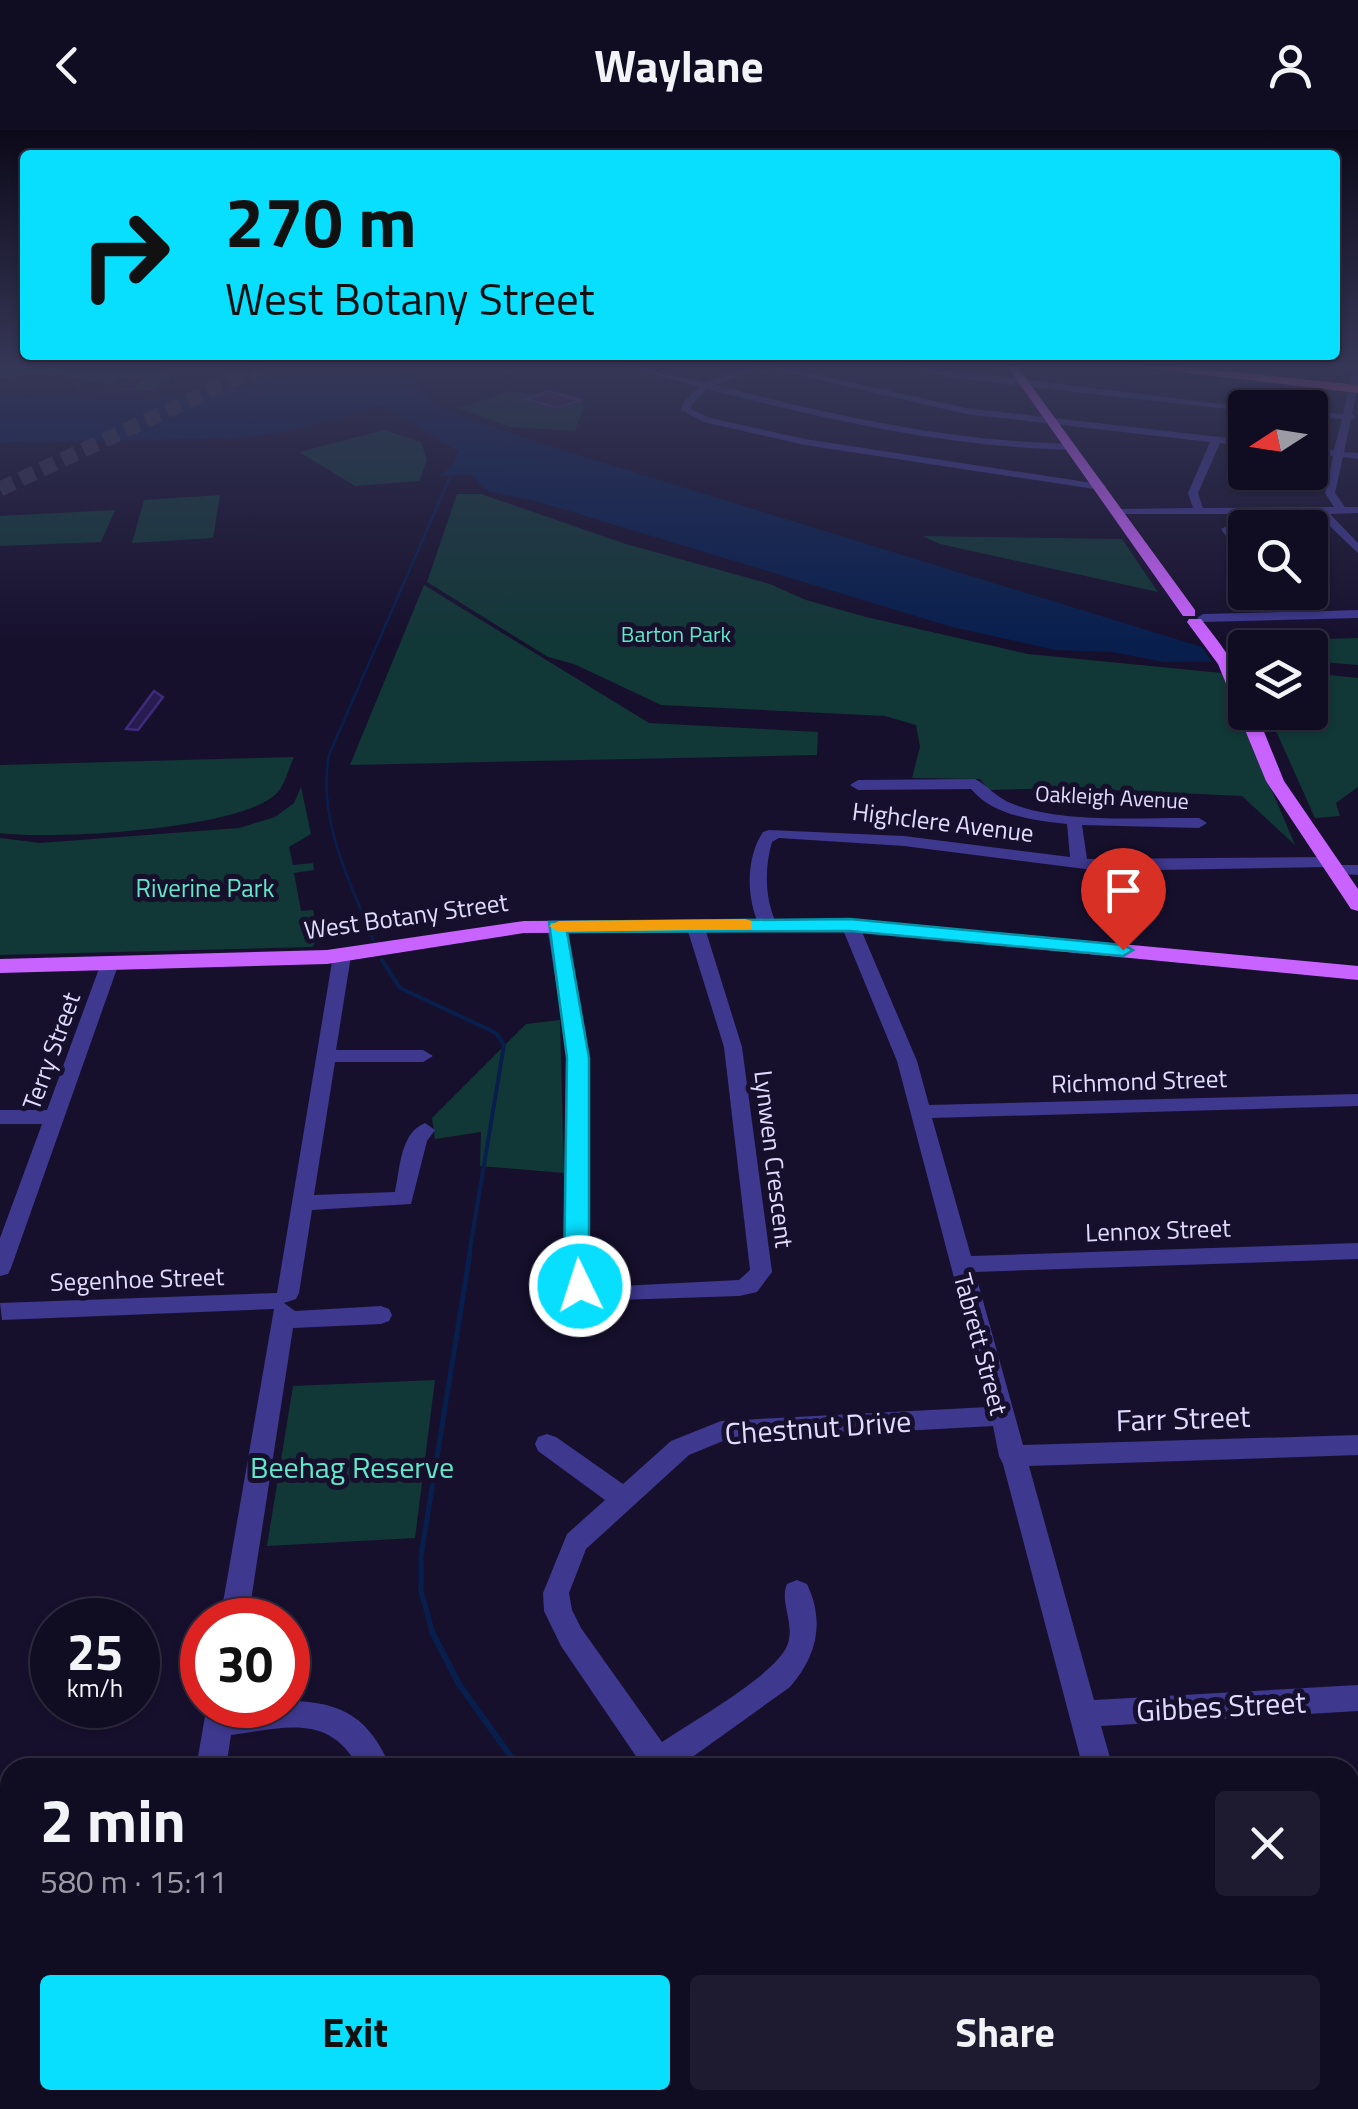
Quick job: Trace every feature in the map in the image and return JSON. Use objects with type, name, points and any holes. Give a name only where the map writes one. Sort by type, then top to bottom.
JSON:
[{"type":"main road","points":[[1079,458],[1196,618],[1228,670]]},
{"type":"main road","points":[[1254,730],[1274,781],[1358,905]]},
{"type":"main road","name":"West Botany Street","points":[[0,966],[342,956],[500,930],[556,926],[850,925],[1358,973]]},
{"type":"street","points":[[916,458],[1100,488]]},
{"type":"street","points":[[1199,511],[1192,493],[1208,458]]},
{"type":"street","points":[[1336,458],[1330,498],[1342,510]]},
{"type":"street","points":[[1328,510],[1358,510]]},
{"type":"street","points":[[1120,512],[1228,511]]},
{"type":"street","points":[[1328,518],[1358,550]]},
{"type":"street","points":[[1286,610],[1291,616]]},
{"type":"street","points":[[1196,618],[1358,614]]},
{"type":"street","name":"Oakleigh Avenue","points":[[858,785],[975,784],[991,804],[1022,815],[1198,823]]},
{"type":"street","points":[[1074,819],[1080,864]]},
{"type":"street","name":"Highclere Avenue","points":[[768,925],[759,912],[764,838],[778,833],[827,834],[1080,864],[1332,866],[1358,870]]},
{"type":"street","name":"Tabrett Street","points":[[850,925],[900,1040],[1095,1758]]},
{"type":"street","name":"Lynwen Crescent","points":[[556,926],[578,1058],[576,1273],[588,1293],[600,1295],[738,1288],[749,1286],[761,1272],[732,1047],[695,926]]},
{"type":"street","points":[[237,1598],[342,956]]},
{"type":"street","name":"Terry Street","points":[[0,1268],[110,963]]},
{"type":"street","points":[[326,1056],[423,1056]]},
{"type":"street","name":"Richmond Street","points":[[921,1112],[1358,1100]]},
{"type":"street","points":[[0,1118],[54,1116]]},
{"type":"street","points":[[302,1203],[404,1199],[417,1139],[425,1130]]},
{"type":"street","name":"Lennox Street","points":[[960,1264],[1358,1251]]},
{"type":"street","name":"Segenhoe Street","points":[[1,1309],[282,1307],[381,1315]]},
{"type":"street","name":"Chestnut Drive","points":[[655,1758],[571,1637],[558,1611],[556,1593],[576,1542],[680,1448],[721,1431],[1000,1416]]},
{"type":"street","points":[[547,1444],[624,1499]]},
{"type":"street","name":"Farr Street","points":[[1011,1456],[1358,1444]]},
{"type":"street","points":[[670,1758],[780,1678],[794,1662],[805,1645],[806,1626],[797,1592]]},
{"type":"street","name":"Gibbes Street","points":[[1083,1714],[1358,1698]]},
{"type":"street","points":[[310,1716],[334,1720],[354,1731],[370,1758]]},
{"type":"street","points":[[212,1758],[217,1728]]},
{"type":"green space","points":[[309,458],[426,458],[419,481],[355,486]]},
{"type":"green space","name":"Barton Park","points":[[457,494],[481,494],[626,544],[770,584],[806,600],[866,617],[1028,654],[1222,673],[1228,687],[1228,730],[1246,730],[1295,845],[1242,796],[1068,788],[989,790],[980,779],[912,778],[920,747],[916,725],[885,716],[661,705],[574,664],[548,657],[427,582]]},
{"type":"green space","points":[[220,495],[213,538],[132,543],[144,500]]},
{"type":"green space","points":[[115,510],[101,542],[0,546],[0,516]]},
{"type":"green space","points":[[922,536],[1122,539],[1158,592],[940,544]]},
{"type":"green space","points":[[424,585],[649,723],[818,732],[817,755],[350,765]]},
{"type":"green space","points":[[1358,638],[1358,665],[1328,662],[1328,639]]},
{"type":"green space","points":[[1328,675],[1358,678],[1358,787],[1336,803],[1340,816],[1315,818],[1276,730],[1328,730]]},
{"type":"green space","points":[[294,757],[278,792],[258,805],[227,815],[189,824],[101,833],[0,833],[0,765]]},
{"type":"green space","name":"Riverine Park","points":[[301,787],[311,834],[289,847],[293,865],[313,863],[314,870],[294,873],[301,911],[313,910],[316,924],[324,932],[312,947],[0,955],[0,838],[40,843],[239,828],[275,817],[294,803]]},
{"type":"green space","points":[[560,1020],[564,1173],[480,1166],[481,1132],[435,1139],[432,1118],[526,1024]]},
{"type":"green space","name":"Beehag Reserve","points":[[435,1380],[415,1538],[267,1546],[293,1386]]},
{"type":"water","points":[[456,458],[589,458],[1202,647],[1212,662],[1164,662],[1112,652],[1056,650],[952,627],[539,502],[488,491],[470,474],[441,476]]},
{"type":"building","points":[[154,691],[163,697],[138,730],[126,729]]},
{"type":"waterway","points":[[373,940],[332,827],[329,755],[453,470]]},
{"type":"waterway","points":[[382,960],[400,988],[496,1033],[504,1045],[469,1255]]},
{"type":"waterway","points":[[433,1634],[421,1591],[421,1556],[470,1253]]},
{"type":"waterway","points":[[433,1634],[459,1684],[512,1758]]},
{"type":"tunnel","points":[[0,489],[66,458]]},
{"type":"slow traffic","points":[[559,926],[745,925]]},
{"type":"route","points":[[580,1286],[576,1273],[578,1058],[556,926],[850,925],[1123,950]]}]
